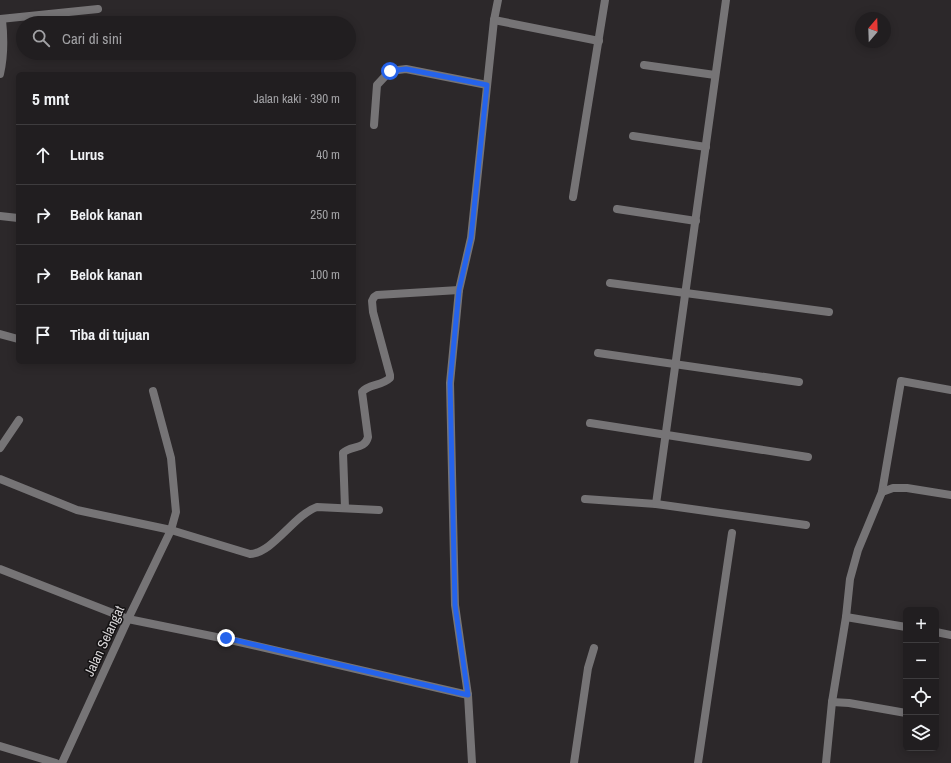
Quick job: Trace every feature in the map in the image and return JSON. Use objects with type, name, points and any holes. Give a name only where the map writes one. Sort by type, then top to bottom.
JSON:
[{"type":"street","points":[[472,763],[468,695],[455,597],[450,383],[459,290],[471,238],[494,20],[498,0]]},
{"type":"street","points":[[573,197],[605,0]]},
{"type":"street","points":[[656,504],[726,0]]},
{"type":"street","points":[[40,16],[98,10]]},
{"type":"street","points":[[0,74],[4,45],[1,20],[16,18]]},
{"type":"street","points":[[494,20],[599,41]]},
{"type":"street","points":[[644,65],[715,75]]},
{"type":"street","points":[[374,125],[377,85],[390,71],[406,69],[487,85]]},
{"type":"street","points":[[633,136],[706,147]]},
{"type":"street","points":[[617,209],[696,221]]},
{"type":"street","points":[[0,216],[16,218]]},
{"type":"street","points":[[610,283],[829,312]]},
{"type":"street","points":[[345,508],[343,453],[348,449],[364,445],[367,442],[368,437],[362,392],[365,388],[383,383],[390,378],[373,312],[372,301],[377,295],[459,290]]},
{"type":"street","points":[[0,334],[16,338]]},
{"type":"street","points":[[598,353],[799,382]]},
{"type":"street","points":[[826,763],[832,702],[846,617],[850,580],[858,550],[882,492],[901,381],[951,390]]},
{"type":"street","name":"Jalan Selangat","points":[[62,763],[128,619],[171,530],[176,512],[171,458],[153,392]]},
{"type":"street","points":[[0,448],[19,420]]},
{"type":"street","points":[[590,423],[808,457]]},
{"type":"street","points":[[0,479],[77,510],[171,530],[250,554],[257,554],[310,510],[317,507],[379,510]]},
{"type":"street","points":[[882,492],[893,488],[907,488],[951,495]]},
{"type":"street","points":[[585,499],[656,504],[806,525]]},
{"type":"street","points":[[698,763],[732,533]]},
{"type":"street","points":[[0,569],[128,619],[226,638],[468,695]]},
{"type":"street","points":[[846,617],[903,626]]},
{"type":"street","points":[[939,633],[951,635]]},
{"type":"street","points":[[574,763],[588,668],[594,648]]},
{"type":"street","points":[[832,702],[849,703],[903,712]]},
{"type":"street","points":[[0,746],[56,763]]},
{"type":"route","points":[[226,638],[468,695],[455,605],[450,383],[459,290],[471,238],[487,85],[406,69],[390,71]]}]
